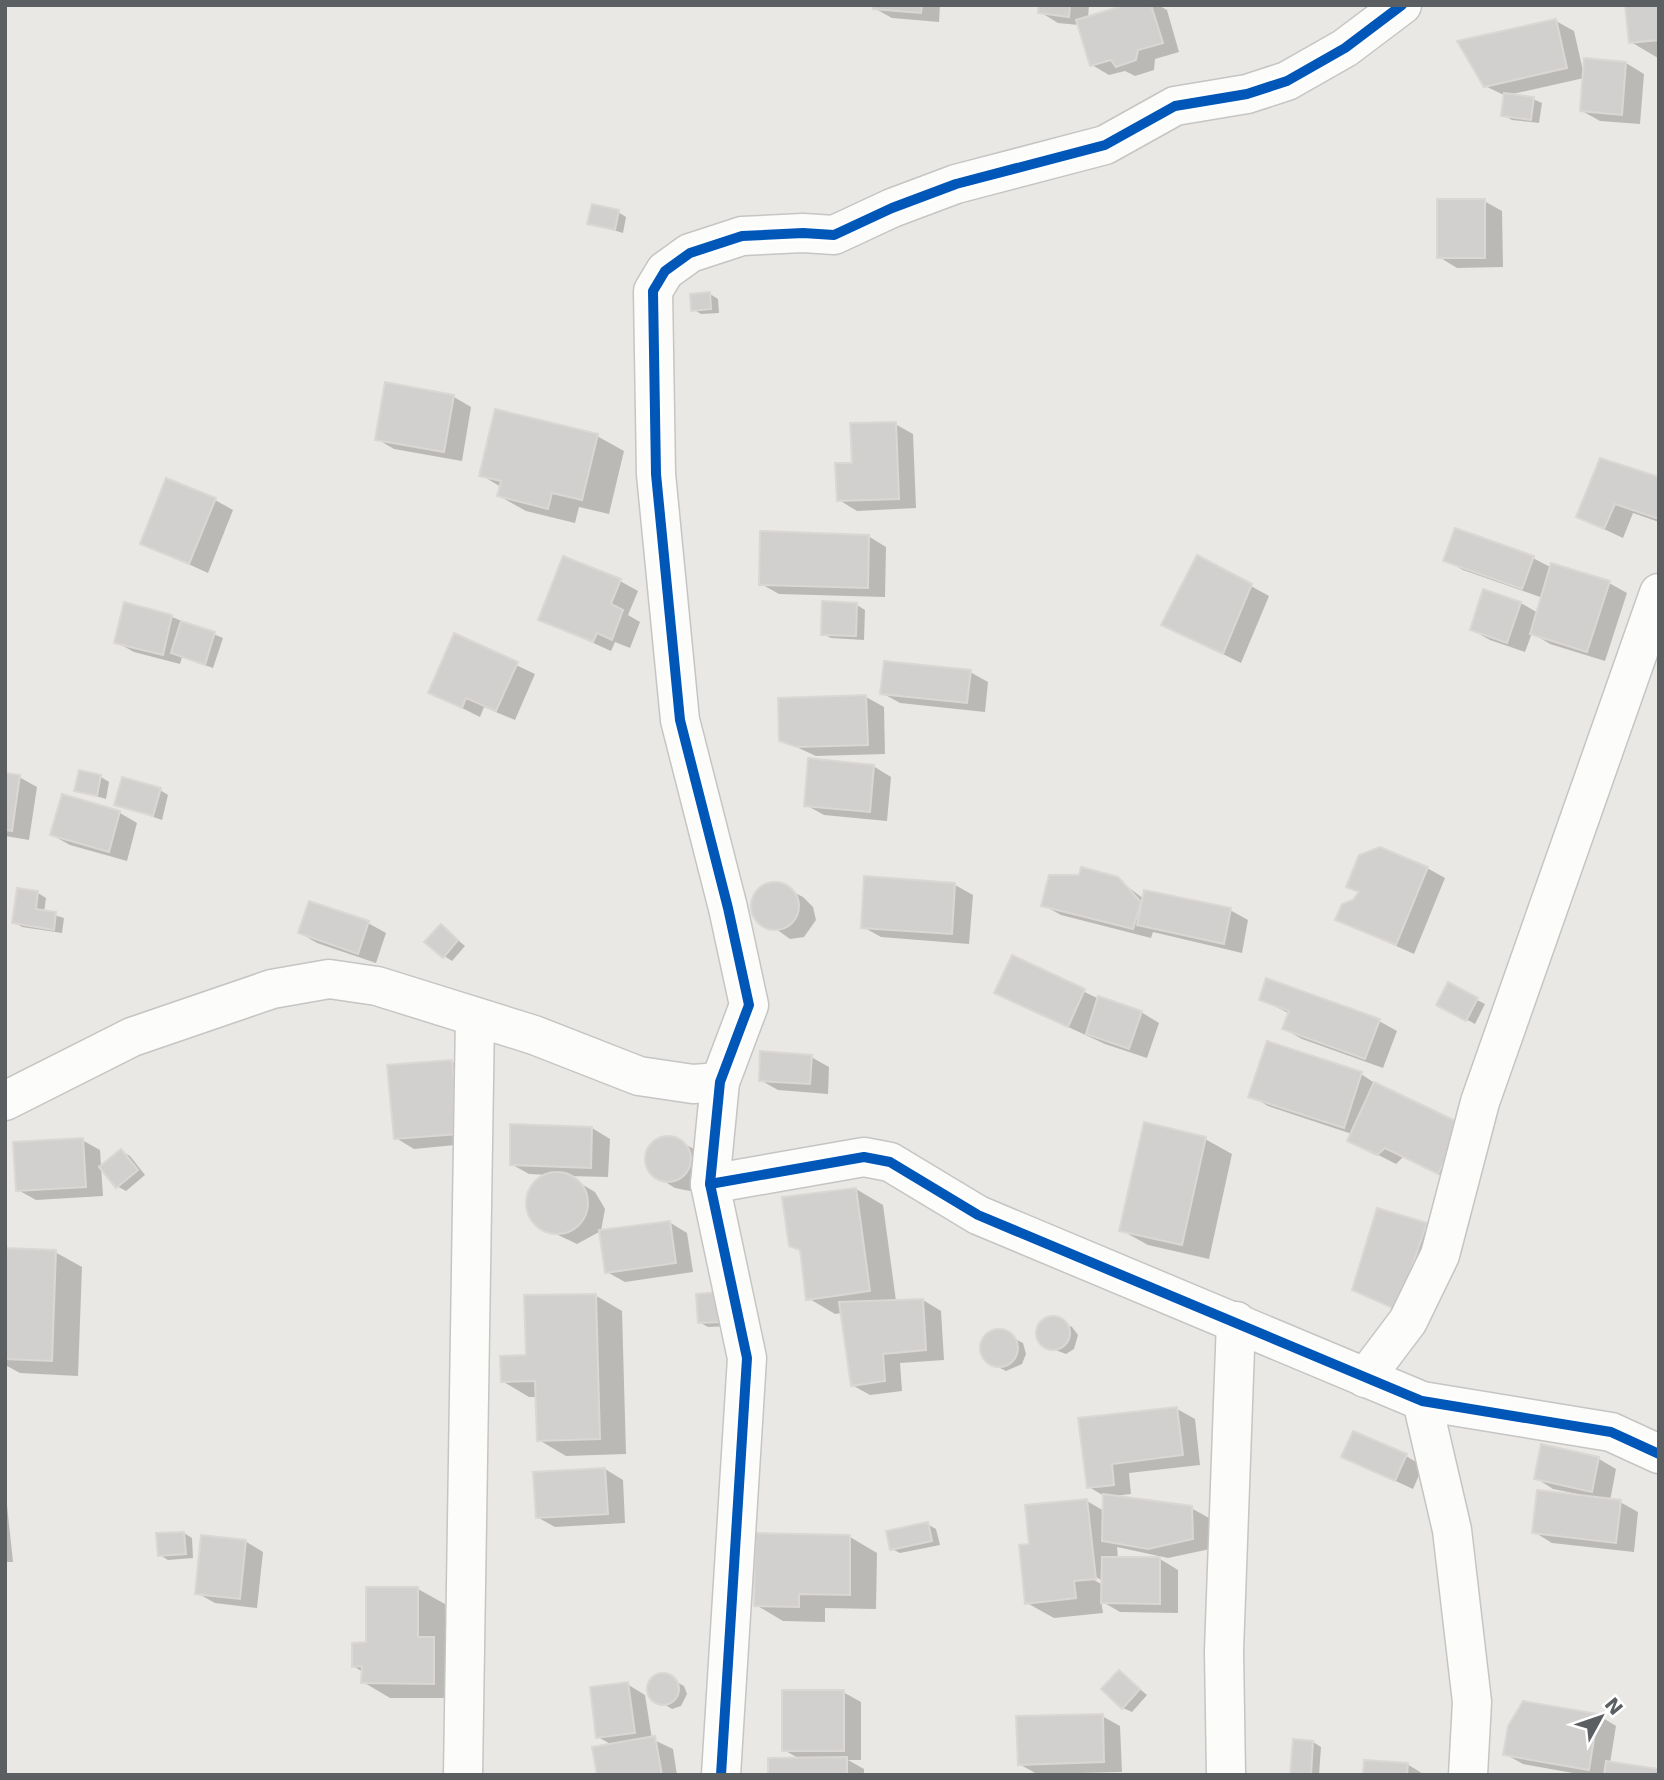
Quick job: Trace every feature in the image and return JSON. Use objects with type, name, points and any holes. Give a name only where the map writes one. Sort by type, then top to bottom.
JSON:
[{"type":"street","points":[[721,1775],[747,1358],[710,1184],[720,1082],[749,1005],[680,720],[656,461],[653,291],[665,271],[690,253],[742,236],[803,233],[834,235],[892,208],[956,184],[1105,145],[1175,106],[1247,94],[1287,81],[1345,48],[1402,5]]},
{"type":"street","points":[[1366,1378],[1408,1321],[1440,1255],[1480,1102],[1659,593]]},
{"type":"street","points":[[5,1101],[132,1037],[272,989],[329,979],[377,986],[534,1035],[639,1076],[693,1084],[720,1082]]},
{"type":"street","points":[[463,1775],[475,1017]]},
{"type":"street","points":[[710,1184],[864,1157],[890,1162],[978,1215],[1422,1401],[1611,1432],[1659,1454]]},
{"type":"street","points":[[1226,1775],[1224,1651],[1236,1321]]},
{"type":"street","points":[[1422,1401],[1452,1530],[1472,1702],[1468,1775]]},
{"type":"building","points":[[873,5],[922,5],[921,13],[873,9]]},
{"type":"building","points":[[1039,5],[1070,5],[1069,17],[1038,13]]},
{"type":"building","points":[[1125,5],[1151,5],[1163,43],[1138,50],[1136,60],[1116,67],[1111,60],[1090,66],[1076,20]]},
{"type":"building","points":[[1625,5],[1659,5],[1659,40],[1629,43]]},
{"type":"building","points":[[1556,19],[1567,68],[1484,87],[1457,41]]},
{"type":"building","points":[[1584,58],[1626,62],[1622,115],[1580,111]]},
{"type":"building","points":[[1504,93],[1534,97],[1531,120],[1501,116]]},
{"type":"building","points":[[1437,199],[1485,199],[1485,258],[1437,258]]},
{"type":"building","points":[[592,204],[619,210],[615,230],[587,224]]},
{"type":"building","points":[[710,292],[711,309],[691,311],[690,294]]},
{"type":"building","points":[[385,382],[454,395],[444,452],[375,440]]},
{"type":"building","points":[[495,409],[598,434],[582,500],[552,493],[548,509],[497,496],[501,481],[479,476]]},
{"type":"building","points":[[896,422],[899,499],[837,501],[835,463],[852,463],[850,423]]},
{"type":"building","points":[[1600,458],[1659,477],[1659,519],[1615,504],[1604,529],[1576,517]]},
{"type":"building","points":[[166,478],[216,498],[189,564],[140,544]]},
{"type":"building","points":[[1455,528],[1534,556],[1522,589],[1443,561]]},
{"type":"building","points":[[760,531],[869,535],[868,588],[759,585]]},
{"type":"building","points":[[1197,555],[1252,584],[1223,654],[1161,625]]},
{"type":"building","points":[[563,556],[621,579],[611,604],[623,610],[612,640],[597,633],[593,642],[538,620]]},
{"type":"building","points":[[1551,563],[1610,581],[1587,652],[1530,634]]},
{"type":"building","points":[[1483,589],[1521,602],[1507,643],[1470,630]]},
{"type":"building","points":[[822,601],[857,603],[856,636],[821,635]]},
{"type":"building","points":[[124,602],[172,615],[163,655],[114,643]]},
{"type":"building","points":[[181,621],[215,632],[205,665],[171,653]]},
{"type":"building","points":[[454,633],[518,662],[496,711],[466,698],[462,708],[428,693]]},
{"type":"building","points":[[884,661],[971,670],[967,703],[880,694]]},
{"type":"building","points":[[866,695],[868,745],[797,747],[779,741],[778,698]]},
{"type":"building","points":[[808,758],[874,765],[870,812],[804,806]]},
{"type":"building","points":[[79,770],[101,775],[97,796],[74,791]]},
{"type":"building","points":[[5,773],[20,775],[12,831],[5,830]]},
{"type":"building","points":[[122,777],[161,788],[153,816],[114,805]]},
{"type":"building","points":[[62,794],[120,811],[109,852],[50,835]]},
{"type":"building","points":[[1380,847],[1428,867],[1396,945],[1335,920],[1342,904],[1353,900],[1359,892],[1346,887],[1359,855]]},
{"type":"building","points":[[1081,867],[1118,877],[1141,902],[1133,929],[1041,906],[1049,875],[1079,875]]},
{"type":"building","points":[[864,876],[955,883],[952,934],[861,928]]},
{"type":"building","points":[[775,882],[792,889],[799,906],[792,923],[775,930],[758,923],[751,906],[758,889]]},
{"type":"building","points":[[17,888],[38,891],[36,909],[56,912],[54,930],[12,923]]},
{"type":"building","points":[[1144,890],[1231,908],[1224,944],[1137,925]]},
{"type":"building","points":[[309,901],[369,921],[358,954],[298,933]]},
{"type":"building","points":[[441,924],[458,940],[443,958],[424,942]]},
{"type":"building","points":[[1012,955],[1085,989],[1068,1027],[994,993]]},
{"type":"building","points":[[1266,978],[1380,1019],[1365,1059],[1282,1029],[1289,1011],[1259,1000]]},
{"type":"building","points":[[1448,982],[1478,998],[1466,1021],[1436,1005]]},
{"type":"building","points":[[1098,996],[1142,1011],[1129,1049],[1086,1034]]},
{"type":"building","points":[[1267,1041],[1362,1072],[1344,1128],[1248,1097]]},
{"type":"building","points":[[760,1051],[812,1055],[810,1084],[759,1081]]},
{"type":"building","points":[[452,1060],[459,1134],[394,1139],[387,1065]]},
{"type":"building","points":[[1374,1082],[1462,1124],[1438,1174],[1385,1148],[1377,1155],[1347,1141]]},
{"type":"building","points":[[1144,1122],[1206,1137],[1182,1245],[1119,1231]]},
{"type":"building","points":[[510,1124],[592,1127],[591,1168],[510,1165]]},
{"type":"building","points":[[668,1136],[677,1137],[684,1143],[690,1150],[690,1168],[684,1175],[677,1181],[668,1182],[659,1181],[652,1175],[646,1168],[645,1159],[646,1150],[652,1143],[659,1137]]},
{"type":"building","points":[[83,1138],[86,1187],[16,1191],[13,1142]]},
{"type":"building","points":[[121,1149],[138,1170],[116,1188],[99,1167]]},
{"type":"building","points":[[557,1172],[569,1174],[579,1181],[586,1191],[586,1215],[579,1225],[569,1232],[557,1234],[545,1232],[535,1225],[528,1215],[526,1203],[528,1191],[535,1181],[545,1174]]},
{"type":"building","points":[[856,1188],[870,1291],[806,1300],[800,1250],[789,1246],[782,1197]]},
{"type":"building","points":[[1377,1208],[1427,1223],[1397,1310],[1352,1290]]},
{"type":"building","points":[[670,1221],[676,1263],[605,1273],[599,1230]]},
{"type":"building","points":[[5,1248],[56,1250],[52,1361],[5,1359]]},
{"type":"building","points":[[720,1292],[721,1322],[698,1323],[696,1294]]},
{"type":"building","points":[[596,1294],[600,1439],[537,1441],[535,1381],[501,1382],[500,1356],[526,1355],[524,1295]]},
{"type":"building","points":[[923,1299],[926,1350],[883,1354],[885,1381],[851,1386],[839,1302]]},
{"type":"building","points":[[1053,1316],[1065,1321],[1070,1333],[1065,1345],[1053,1350],[1041,1345],[1036,1333],[1041,1321]]},
{"type":"building","points":[[999,1329],[1013,1334],[1018,1348],[1013,1362],[999,1367],[985,1362],[980,1348],[985,1334]]},
{"type":"building","points":[[1177,1407],[1183,1455],[1112,1464],[1114,1485],[1087,1488],[1078,1418]]},
{"type":"building","points":[[1353,1431],[1407,1454],[1395,1481],[1341,1457]]},
{"type":"building","points":[[1541,1444],[1599,1457],[1592,1492],[1534,1479]]},
{"type":"building","points":[[605,1468],[608,1514],[536,1518],[533,1472]]},
{"type":"building","points":[[1537,1490],[1621,1500],[1616,1543],[1532,1533]]},
{"type":"building","points":[[1103,1494],[1192,1506],[1193,1539],[1148,1549],[1102,1541]]},
{"type":"building","points":[[1087,1499],[1096,1579],[1074,1581],[1076,1598],[1025,1604],[1019,1545],[1029,1544],[1025,1505]]},
{"type":"building","points":[[928,1522],[932,1541],[890,1550],[886,1531]]},
{"type":"building","points":[[184,1532],[186,1554],[158,1556],[156,1533]]},
{"type":"building","points":[[755,1533],[850,1535],[850,1595],[799,1594],[799,1607],[754,1606]]},
{"type":"building","points":[[201,1535],[246,1540],[240,1599],[195,1594]]},
{"type":"building","points":[[1102,1557],[1160,1557],[1160,1604],[1101,1603]]},
{"type":"building","points":[[366,1587],[418,1587],[418,1637],[434,1637],[434,1684],[361,1683],[362,1666],[352,1667],[352,1643],[366,1642]]},
{"type":"building","points":[[1119,1670],[1140,1689],[1122,1709],[1101,1689]]},
{"type":"building","points":[[663,1673],[674,1678],[679,1689],[674,1700],[663,1705],[652,1700],[647,1689],[652,1678]]},
{"type":"building","points":[[628,1682],[635,1733],[596,1738],[590,1687]]},
{"type":"building","points":[[782,1690],[844,1690],[844,1751],[782,1751]]},
{"type":"building","points":[[1523,1701],[1598,1714],[1589,1770],[1503,1755],[1508,1726]]},
{"type":"building","points":[[1103,1714],[1104,1762],[1018,1765],[1016,1716]]},
{"type":"building","points":[[655,1736],[662,1775],[597,1775],[592,1747]]},
{"type":"building","points":[[1293,1739],[1313,1741],[1311,1775],[1290,1775]]},
{"type":"building","points":[[847,1757],[847,1775],[768,1775],[768,1758]]},
{"type":"building","points":[[1364,1760],[1408,1763],[1407,1775],[1363,1775]]},
{"type":"building","points":[[1606,1761],[1659,1769],[1659,1775],[1604,1775]]},
{"type":"cycle path","points":[[721,1775],[747,1358],[710,1184],[720,1082],[749,1005],[728,908],[680,720],[656,474],[653,291],[665,271],[690,253],[742,236],[803,233],[834,235],[892,208],[956,184],[1105,145],[1175,106],[1247,94],[1287,81],[1345,48],[1402,5]]},
{"type":"cycle path","points":[[710,1184],[864,1157],[890,1162],[978,1215],[1422,1401],[1611,1432],[1659,1454]]}]
